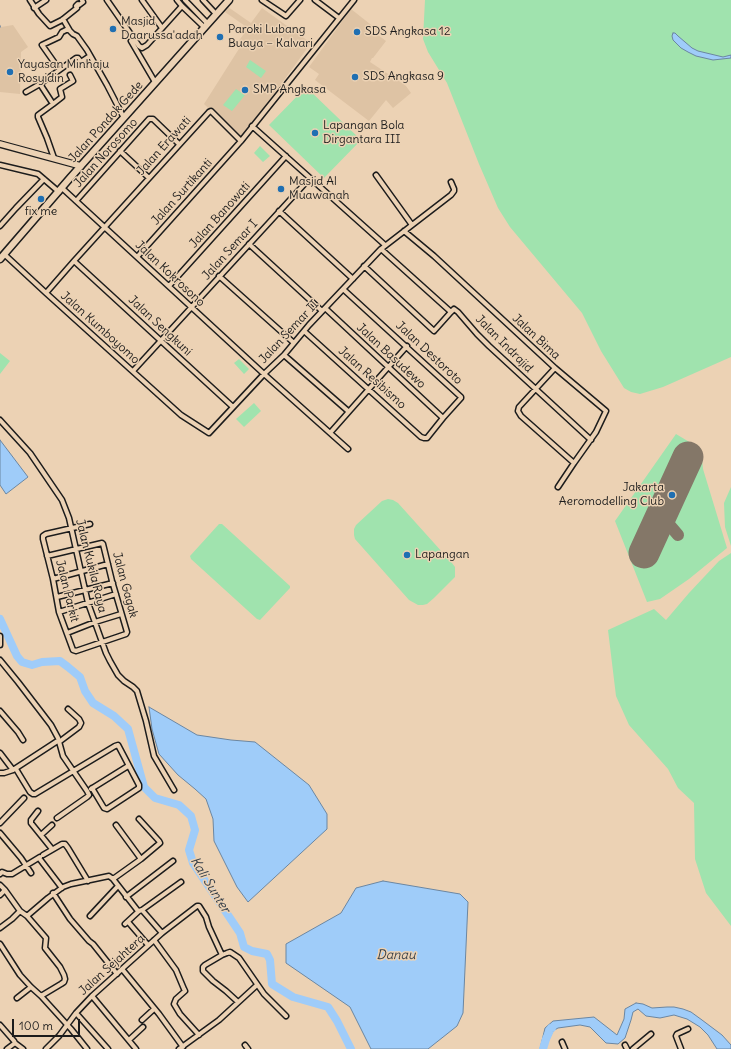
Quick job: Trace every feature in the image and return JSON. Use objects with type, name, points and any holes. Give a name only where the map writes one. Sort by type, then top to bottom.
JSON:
[{"type":"main road","name":"Jalan Pondok Gede","points":[[2,257],[78,167],[124,118],[229,0]]},
{"type":"main road","points":[[0,144],[54,158],[78,167]]},
{"type":"street","points":[[30,0],[34,8],[50,26],[63,19],[77,8],[76,6],[83,2],[82,0]]},
{"type":"street","points":[[34,8],[46,0]]},
{"type":"street","points":[[107,0],[141,47],[145,47],[182,6]]},
{"type":"street","points":[[142,0],[162,28]]},
{"type":"street","points":[[177,0],[206,26]]},
{"type":"street","points":[[185,0],[206,26]]},
{"type":"street","points":[[203,0],[216,14]]},
{"type":"street","points":[[262,0],[286,16],[300,0]]},
{"type":"street","points":[[315,0],[339,18]]},
{"type":"street","name":"Jalan Surtikanti","points":[[137,257],[241,140],[354,0]]},
{"type":"street","points":[[63,19],[68,29],[72,34],[77,36],[90,56],[124,118]]},
{"type":"street","points":[[54,62],[42,45],[59,38],[62,32],[68,29]]},
{"type":"street","points":[[131,41],[155,82]]},
{"type":"street","points":[[26,92],[40,84],[76,58],[78,58],[81,62],[90,56]]},
{"type":"street","points":[[54,158],[38,115],[62,97],[60,90],[73,81],[70,75]]},
{"type":"street","points":[[40,84],[53,104]]},
{"type":"street","name":"Jalan Erawati","points":[[104,227],[206,114],[211,111],[241,140]]},
{"type":"street","name":"Jalan Norosomo","points":[[76,201],[148,120],[153,119],[179,144]]},
{"type":"street","points":[[252,126],[385,245],[412,226],[453,193],[454,189],[451,182]]},
{"type":"street","points":[[120,152],[149,178]]},
{"type":"street","name":"Jalan Banowati","points":[[169,286],[286,156]]},
{"type":"street","points":[[0,165],[38,174],[44,178],[0,226]]},
{"type":"street","points":[[376,175],[412,226]]},
{"type":"street","name":"Jalan Kokrosono","points":[[44,178],[76,201],[348,449]]},
{"type":"street","name":"Jalan Semar I","points":[[133,372],[310,178]]},
{"type":"street","points":[[279,211],[353,279]]},
{"type":"street","name":"Jalan Kumboyomo","points":[[104,227],[46,293],[181,415],[209,433]]},
{"type":"street","name":"Jalan Bima","points":[[404,231],[434,256],[555,368],[606,411],[591,440],[558,487]]},
{"type":"street","name":"Jalan Basudewo","points":[[249,244],[388,366],[443,418]]},
{"type":"street","name":"Jalan Semar II","points":[[209,433],[264,374],[284,355],[324,309],[385,245]]},
{"type":"street","name":"Jalan Indrajid","points":[[381,249],[451,312],[454,310],[458,312],[477,334],[536,390],[519,407],[518,411],[521,416],[574,463]]},
{"type":"street","points":[[2,257],[46,293]]},
{"type":"street","name":"Jalan Sengkuni","points":[[74,261],[233,407]]},
{"type":"street","points":[[364,266],[434,331],[451,312]]},
{"type":"street","points":[[220,276],[294,343]]},
{"type":"street","name":"Jalan Destoroto","points":[[344,289],[461,397],[427,438]]},
{"type":"street","name":"Jalan Resibismo","points":[[304,331],[421,436],[427,438]]},
{"type":"street","points":[[330,432],[407,346]]},
{"type":"street","points":[[284,355],[348,411]]},
{"type":"street","points":[[555,368],[536,390],[591,440]]},
{"type":"street","name":"Jalan Kukila Raya","points":[[0,420],[30,453],[59,495],[67,511],[88,602],[110,661],[118,675],[138,693],[154,756],[174,790]]},
{"type":"street","points":[[72,528],[90,524]]},
{"type":"street","name":"Jalan Parkit","points":[[72,528],[44,535],[42,539],[53,579],[59,612],[73,650],[76,651],[103,642]]},
{"type":"street","name":"Jalan Gagak","points":[[77,549],[102,543],[104,545],[121,614],[127,632],[126,634],[103,642]]},
{"type":"street","points":[[47,556],[77,549]]},
{"type":"street","points":[[53,579],[81,570],[108,564]]},
{"type":"street","points":[[57,598],[113,583]]},
{"type":"street","points":[[59,612],[116,594]]},
{"type":"street","points":[[67,633],[121,614]]},
{"type":"street","points":[[0,636],[0,645]]},
{"type":"street","points":[[0,660],[57,734],[63,756],[89,795],[57,818]]},
{"type":"street","points":[[0,773],[14,769],[79,727],[81,723],[79,719],[68,709]]},
{"type":"street","points":[[0,711],[23,740]]},
{"type":"street","points":[[0,753],[32,794],[35,794],[116,745],[119,746],[139,785],[139,788],[107,809],[104,808],[92,788]]},
{"type":"street","points":[[87,791],[128,766]]},
{"type":"street","points":[[0,823],[24,798]]},
{"type":"street","points":[[38,811],[32,818],[32,824],[52,849]]},
{"type":"street","points":[[27,916],[62,888],[71,884],[107,876],[113,879],[160,844],[159,841],[139,820]]},
{"type":"street","points":[[42,835],[52,825]]},
{"type":"street","points":[[116,825],[141,859]]},
{"type":"street","points":[[0,834],[21,858],[31,873]]},
{"type":"street","points":[[0,874],[2,872],[12,874],[62,844],[66,845],[88,881]]},
{"type":"street","points":[[40,857],[62,888]]},
{"type":"street","points":[[126,897],[173,861]]},
{"type":"street","name":"Jalan Sejahtera","points":[[113,879],[137,910],[141,911],[162,933]]},
{"type":"street","points":[[148,945],[127,923],[180,882]]},
{"type":"street","points":[[0,885],[20,911],[27,916],[46,938],[46,948],[60,968],[65,979],[62,984],[41,996]]},
{"type":"street","points":[[90,916],[118,886]]},
{"type":"street","points":[[0,895],[5,890]]},
{"type":"street","points":[[54,894],[70,919],[93,944],[117,974]]},
{"type":"street","name":"Jalan Sejahtera","points":[[46,1049],[68,1026],[76,1012],[92,996],[162,933],[180,918],[198,906],[206,917],[222,955]]},
{"type":"street","points":[[0,928],[20,911]]},
{"type":"street","points":[[154,940],[176,970],[185,991],[176,999],[174,1004],[180,1014],[199,1035]]},
{"type":"street","points":[[0,944],[20,975],[41,996],[87,1049]]},
{"type":"street","points":[[238,1002],[203,971],[203,967],[205,965],[230,952],[239,958],[264,994],[286,1016]]},
{"type":"street","points":[[122,969],[154,1009],[181,1048],[219,1020],[257,985]]},
{"type":"street","points":[[17,998],[31,987]]},
{"type":"street","points":[[92,996],[136,1049]]},
{"type":"street","points":[[142,1020],[154,1009]]},
{"type":"street","points":[[76,1012],[108,1049]]},
{"type":"street","points":[[0,1025],[15,1043],[23,1049]]},
{"type":"street","points":[[129,1040],[143,1027]]},
{"type":"street","points":[[681,1049],[676,1036],[677,1034],[688,1029]]},
{"type":"street","points":[[632,1049],[651,1034]]},
{"type":"street","points":[[562,1042],[565,1049]]},
{"type":"street","points":[[7,1049],[15,1043]]},
{"type":"street","points":[[245,1045],[248,1049]]},
{"type":"shaded area","points":[[228,7],[251,23],[262,8],[311,43],[240,139],[204,104],[242,44],[238,42],[248,28],[225,12]]},
{"type":"shaded area","name":"SDS Angkasa 9","points":[[351,9],[375,28],[377,25],[382,29],[378,35],[386,41],[370,62],[406,86],[411,93],[393,108],[386,100],[369,121],[315,80],[319,74],[309,67]]},
{"type":"shaded area","name":"Yayasan Minhaju Rosyidin","points":[[0,24],[1,27],[13,25],[28,47],[21,52],[20,94],[0,92]]},
{"type":"green space","points":[[425,0],[731,0],[731,357],[663,387],[640,394],[631,392],[624,388],[601,351],[582,313],[510,227],[498,208],[447,83],[428,52],[423,39]]},
{"type":"green space","points":[[250,60],[266,71],[261,78],[246,67]]},
{"type":"green space","name":"Lapangan Bola Dirgantara III","points":[[306,87],[361,140],[324,178],[269,125]]},
{"type":"green space","points":[[236,89],[245,95],[232,111],[223,105]]},
{"type":"green space","points":[[260,146],[270,156],[263,162],[254,153]]},
{"type":"green space","points":[[0,353],[10,361],[0,374]]},
{"type":"green space","points":[[239,359],[249,369],[244,374],[234,363]]},
{"type":"green space","points":[[254,403],[261,411],[244,427],[236,419]]},
{"type":"green space","name":"Jakarta Aeromodelling Club","points":[[676,434],[701,449],[703,469],[727,548],[689,579],[660,599],[647,602],[615,521]]},
{"type":"green space","points":[[731,487],[731,546],[725,527],[724,503]]},
{"type":"green space","name":"Lapangan","points":[[388,499],[398,503],[455,567],[455,577],[427,604],[418,605],[409,600],[355,539],[354,529],[356,525],[382,501]]},
{"type":"green space","points":[[219,524],[222,524],[290,586],[290,588],[260,620],[257,619],[191,559],[190,556]]},
{"type":"green space","points":[[731,553],[731,926],[706,893],[695,859],[694,803],[678,788],[668,769],[629,725],[616,696],[608,630],[654,609],[666,620],[719,561]]},
{"type":"water","points":[[673,33],[698,51],[723,57],[731,55],[731,58],[713,60],[696,56],[681,48],[673,40]]},
{"type":"water","points":[[0,440],[28,477],[6,494],[0,485]]},
{"type":"water","points":[[149,707],[197,735],[255,742],[309,785],[327,814],[327,829],[248,902],[237,887],[214,841],[213,819],[206,799],[178,775],[159,754],[152,729]]},
{"type":"water","name":"Danau","points":[[383,881],[460,894],[468,902],[463,1013],[457,1026],[428,1049],[371,1049],[350,1007],[286,963],[286,944],[341,913],[356,888]]},
{"type":"water","points":[[636,1003],[652,1008],[674,1007],[691,1012],[722,1035],[731,1045],[731,1049],[717,1049],[708,1035],[700,1027],[687,1019],[674,1015],[660,1018],[646,1016],[638,1009],[633,1012],[625,1038],[618,1044],[606,1043],[590,1027],[580,1025],[558,1028],[553,1031],[546,1049],[540,1049],[545,1028],[553,1021],[594,1017],[617,1035],[624,1019],[625,1009]]},
{"type":"waterway","name":"Kali Sunter","points":[[0,619],[17,656],[22,662],[32,665],[42,662],[60,661],[80,677],[85,691],[93,703],[114,716],[128,729],[144,787],[155,798],[179,805],[191,816],[195,830],[189,850],[193,863],[240,933],[244,947],[252,951],[267,954],[270,960],[272,984],[293,997],[328,1007],[351,1049]]},
{"type":"waterway","name":"Kali Sunter","points":[[543,1049],[552,1028]]},
{"type":"taxiway","points":[[661,515],[678,535]]},
{"type":"runway","points":[[644,553],[688,457]]},
{"type":"place","name":"Masjid Daarussa'adah","points":[[113,29]]},
{"type":"place","name":"SDS Angkasa 12","points":[[357,32]]},
{"type":"place","name":"Paroki Lubang Buaya – Kalvari","points":[[220,37]]},
{"type":"place","name":"Yayasan Minhaju Rosyidin","points":[[10,72]]},
{"type":"place","name":"SDS Angkasa 9","points":[[355,77]]},
{"type":"place","name":"SMP Angkasa","points":[[245,90]]},
{"type":"place","name":"Lapangan Bola Dirgantara III","points":[[315,133]]},
{"type":"place","name":"Masjid Al Muawanah","points":[[281,189]]},
{"type":"place","name":"fix me","points":[[41,199]]},
{"type":"place","name":"Jakarta Aeromodelling Club","points":[[672,495]]},
{"type":"place","name":"Lapangan","points":[[407,555]]}]
